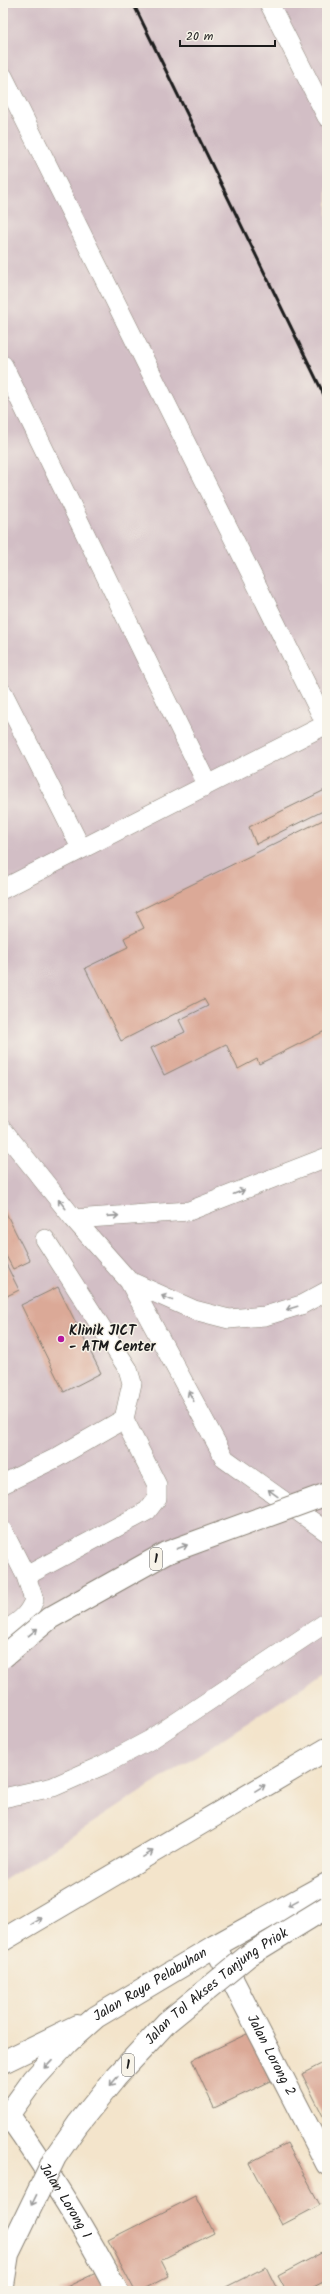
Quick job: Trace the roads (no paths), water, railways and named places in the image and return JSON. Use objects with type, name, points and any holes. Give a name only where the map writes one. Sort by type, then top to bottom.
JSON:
[{"type":"main road","name":"1","points":[[3,1657],[50,1618],[166,1553],[327,1494]]},
{"type":"main road","points":[[3,1940],[327,1749]]},
{"type":"main road","name":"Jalan Raya Pelabuhan","points":[[6,2118],[34,2079],[68,2042],[96,2016],[215,1946],[327,1884]]},
{"type":"main road","name":"Jalan Tol Akses Tanjung Priok","points":[[3,2285],[8,2254],[55,2157],[78,2124],[116,2077],[167,2022],[249,1955],[327,1907]]},
{"type":"main road","name":"Jalan Lorong 2","points":[[215,1946],[327,2164]]},
{"type":"main road","points":[[3,2062],[96,2016]]},
{"type":"main road","name":"Jalan Lorong 1","points":[[6,2118],[56,2183],[117,2291]]},
{"type":"lane","points":[[269,3],[327,117]]},
{"type":"lane","points":[[3,76],[327,724],[3,889]]},
{"type":"lane","points":[[3,365],[207,784]]},
{"type":"lane","points":[[3,693],[81,848]]},
{"type":"lane","points":[[3,1130],[74,1219],[129,1281],[225,1459],[327,1532]]},
{"type":"lane","points":[[74,1219],[189,1211],[327,1157]]},
{"type":"lane","points":[[26,1576],[147,1511],[157,1498],[157,1485],[124,1419],[132,1384],[128,1369],[45,1239]]},
{"type":"lane","points":[[129,1281],[194,1310],[229,1318],[266,1316],[301,1306],[327,1292]]},
{"type":"lane","points":[[3,1484],[56,1458],[124,1419]]},
{"type":"lane","points":[[3,1531],[26,1576],[34,1600],[19,1622],[3,1631]]},
{"type":"lane","points":[[3,1798],[52,1787],[103,1765],[130,1751],[150,1740],[327,1622]]},
{"type":"railway","points":[[133,3],[327,401]]},
{"type":"place","name":"Klinik JICT - ATM Center","points":[[61,1339]]}]
